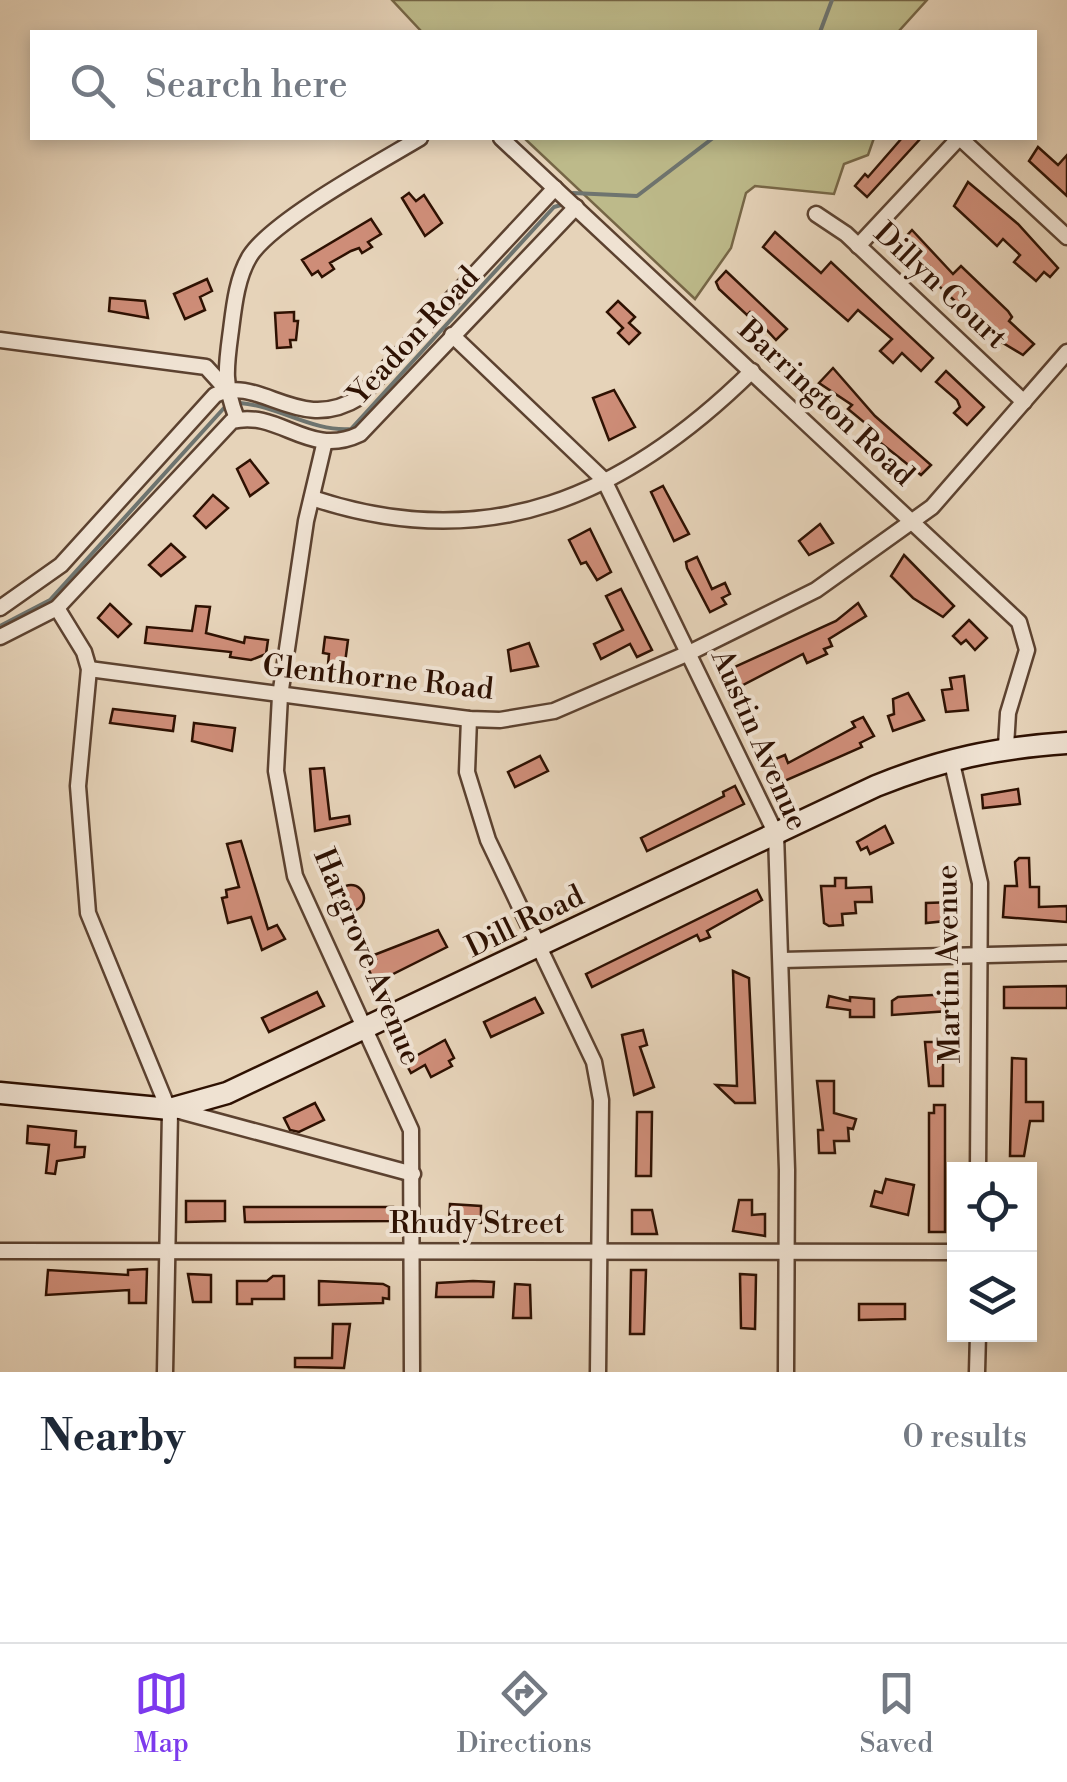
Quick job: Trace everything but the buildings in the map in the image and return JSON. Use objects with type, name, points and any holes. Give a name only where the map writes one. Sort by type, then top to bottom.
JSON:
[{"type":"street","points":[[237,419],[227,389],[224,359],[234,303],[253,252],[296,216],[417,140]]},
{"type":"street","name":"Barrington Road","points":[[503,140],[1023,629],[1026,650],[1008,713],[1006,746]]},
{"type":"street","points":[[858,246],[957,140]]},
{"type":"street","points":[[961,140],[1067,236]]},
{"type":"street","name":"Yeadon Road","points":[[0,340],[206,366],[227,389],[307,411],[339,408],[360,397],[555,188]]},
{"type":"street","name":"Yeadon Road","points":[[324,445],[360,434],[576,207]]},
{"type":"street","name":"Dillyn Court","points":[[816,214],[858,246],[1024,402]]},
{"type":"street","name":"Austin Avenue","points":[[452,335],[604,480],[691,652],[776,834],[782,960],[786,1372]]},
{"type":"street","name":"Glenthorne Road","points":[[88,669],[469,719],[554,711],[691,652],[816,590],[914,523],[1067,352]]},
{"type":"street","points":[[312,498],[351,511],[480,522],[526,514],[664,450],[752,371]]},
{"type":"street","points":[[0,608],[61,565],[215,395],[227,389]]},
{"type":"street","points":[[0,638],[57,608],[213,437],[237,419],[262,422],[324,445]]},
{"type":"street","name":"Hargrove Avenue","points":[[324,445],[280,696],[276,771],[295,876],[411,1130],[412,1372]]},
{"type":"street","points":[[57,608],[84,652],[88,669],[78,786],[88,912],[170,1108],[165,1372]]},
{"type":"street","points":[[469,719],[468,772],[488,840],[542,947],[594,1062],[598,1081],[598,1372]]},
{"type":"street","name":"Dill Road","points":[[0,1093],[170,1108],[227,1094],[876,786],[952,759],[1006,746],[1067,743]]},
{"type":"street","name":"Martin Avenue","points":[[952,759],[978,870],[978,1162]]},
{"type":"street","points":[[782,960],[1067,953]]},
{"type":"street","points":[[170,1108],[413,1174]]},
{"type":"street","name":"Rhudy Street","points":[[0,1251],[947,1252]]},
{"type":"street","points":[[977,1372],[978,1342]]},
{"type":"shaded area","points":[[392,0],[927,0],[900,30],[420,30]]},
{"type":"shaded area","points":[[526,140],[873,140],[868,155],[844,164],[834,194],[755,186],[746,193],[731,248],[695,299]]},
{"type":"waterway","points":[[821,30],[832,0]]},
{"type":"waterway","points":[[573,193],[637,196],[710,140]]},
{"type":"waterway","points":[[240,403],[323,427],[351,429],[554,207],[561,205]]},
{"type":"waterway","points":[[0,626],[50,600],[224,408]]}]
